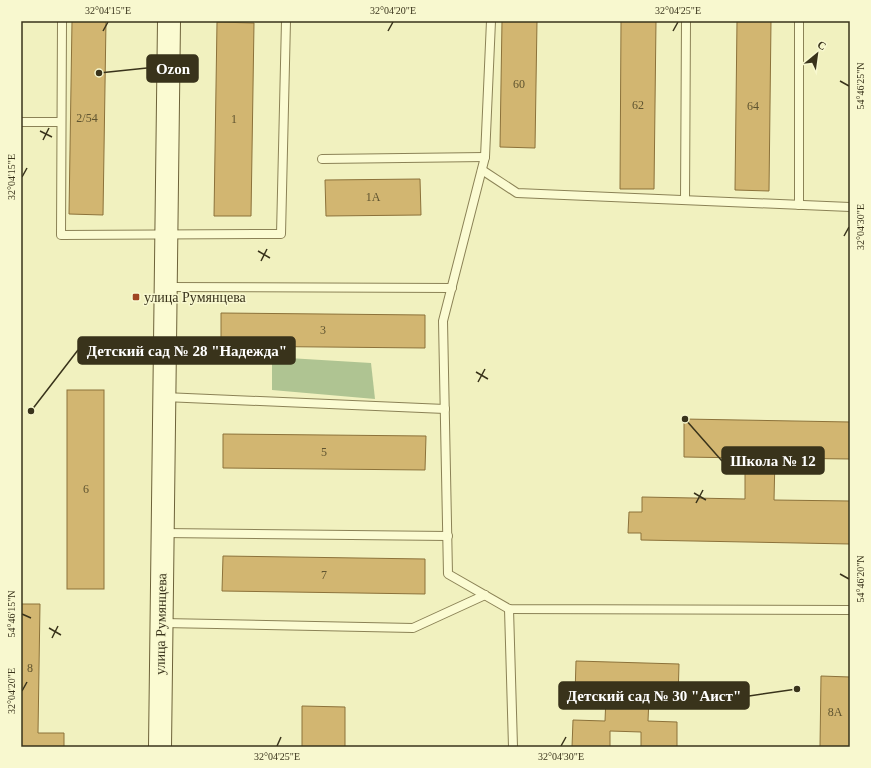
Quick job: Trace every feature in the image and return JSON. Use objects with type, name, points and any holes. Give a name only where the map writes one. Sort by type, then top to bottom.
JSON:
[{"type":"main road","name":"улица Румянцева","points":[[160,747],[169,21]]},
{"type":"lane","points":[[62,21],[61,235],[281,234],[286,21]]},
{"type":"lane","points":[[491,21],[486,157],[443,321],[448,574],[510,609],[850,610]]},
{"type":"lane","points":[[685,200],[686,21]]},
{"type":"lane","points":[[799,21],[799,205]]},
{"type":"lane","points":[[21,122],[61,122]]},
{"type":"lane","points":[[322,159],[486,157]]},
{"type":"lane","points":[[482,170],[517,193],[850,207]]},
{"type":"lane","points":[[166,287],[452,288]]},
{"type":"lane","points":[[164,397],[445,409]]},
{"type":"lane","points":[[163,533],[448,536]]},
{"type":"lane","points":[[161,623],[413,628],[485,596]]},
{"type":"lane","points":[[510,609],[513,747]]},
{"type":"green space","points":[[272,357],[371,363],[375,399],[272,390]]},
{"type":"building","points":[[72,21],[106,21],[103,215],[69,214]]},
{"type":"building","points":[[502,21],[537,21],[535,148],[500,147]]},
{"type":"building","points":[[621,21],[656,21],[654,189],[620,189]]},
{"type":"building","points":[[737,21],[771,21],[769,191],[735,190]]},
{"type":"building","points":[[217,22],[254,23],[251,216],[214,216]]},
{"type":"building","points":[[420,179],[421,215],[326,216],[325,180]]},
{"type":"building","points":[[221,313],[425,315],[425,348],[221,346]]},
{"type":"building","points":[[67,390],[104,390],[104,589],[67,589]]},
{"type":"building","points":[[684,419],[850,422],[850,459],[775,458],[774,500],[850,501],[850,544],[641,540],[641,533],[628,533],[629,512],[642,512],[642,497],[745,499],[745,458],[684,457]]},
{"type":"building","points":[[223,434],[426,436],[425,470],[223,468]]},
{"type":"building","points":[[223,556],[425,559],[425,594],[222,591]]},
{"type":"building","points":[[21,604],[40,604],[38,733],[64,733],[64,747],[21,747]]},
{"type":"building","points":[[576,661],[679,664],[678,699],[649,698],[648,721],[677,722],[677,747],[641,747],[641,732],[610,731],[610,747],[572,747],[573,720],[605,721],[606,696],[575,695]]},
{"type":"building","points":[[821,676],[850,677],[850,747],[820,747]]},
{"type":"building","points":[[302,706],[345,707],[345,747],[302,747]]},
{"type":"place","name":"Ozon","points":[[99,73]]},
{"type":"place","name":"улица Румянцева","points":[[136,297]]},
{"type":"place","name":"Детский сад № 28 \"Надежда\"","points":[[31,411]]},
{"type":"place","name":"Школа № 12","points":[[685,419]]},
{"type":"place","name":"Детский сад № 30 \"Аист\"","points":[[797,689]]}]
